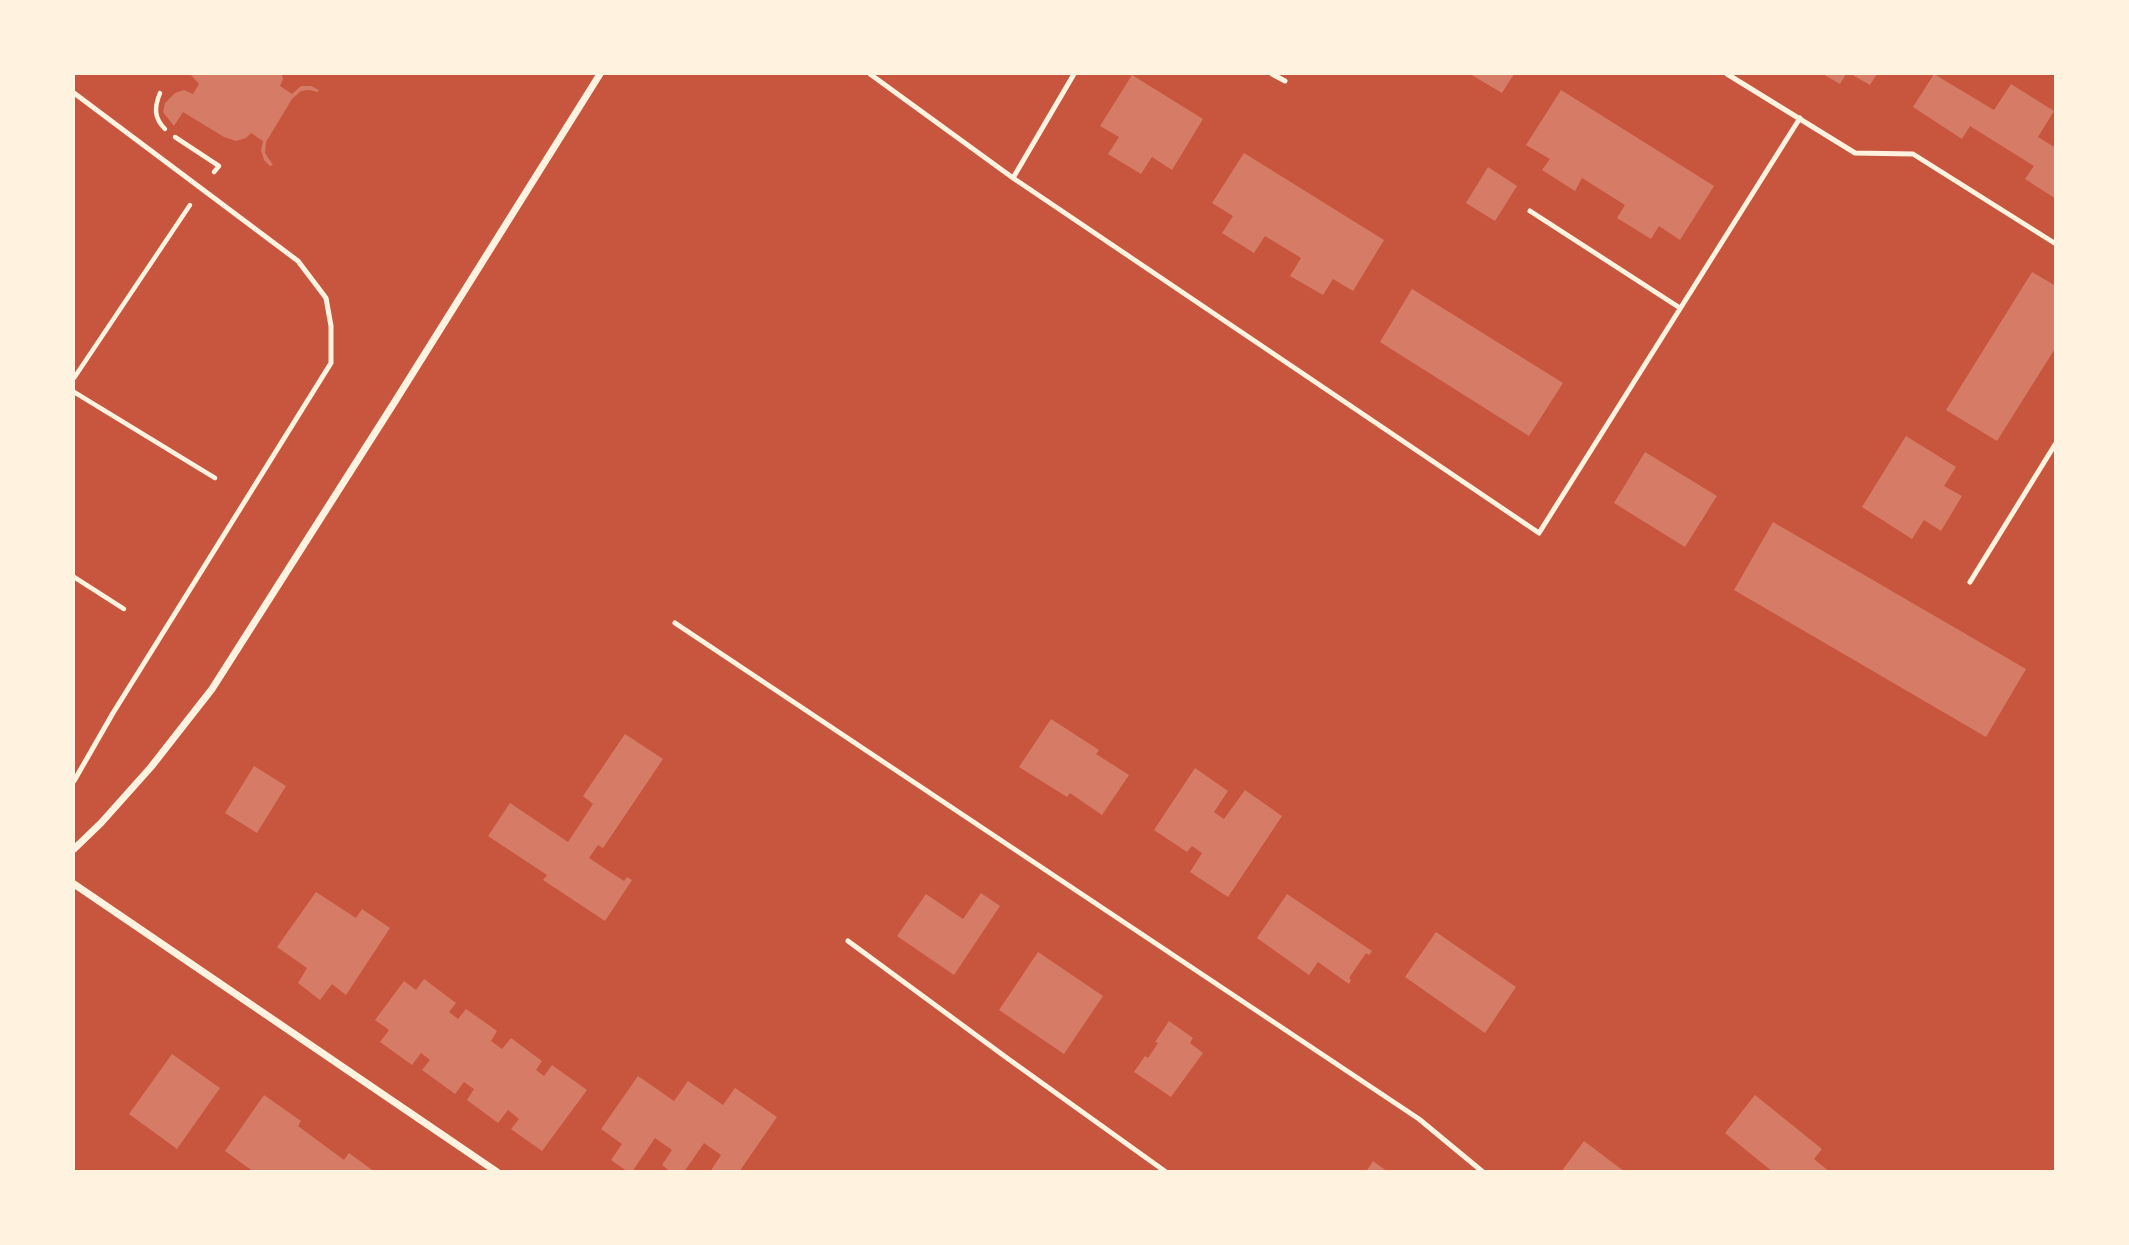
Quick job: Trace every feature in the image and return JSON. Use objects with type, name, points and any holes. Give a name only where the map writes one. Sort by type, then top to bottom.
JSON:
[{"type":"street","points":[[74,849],[151,767],[212,689],[600,74]]},
{"type":"street","points":[[74,884],[497,1171]]},
{"type":"lane","points":[[870,74],[1013,178],[1539,533],[1800,118]]},
{"type":"lane","points":[[1013,178],[1074,74]]},
{"type":"lane","points":[[1272,74],[1285,81]]},
{"type":"lane","points":[[1727,74],[1855,153],[1913,154],[2056,244]]},
{"type":"lane","points":[[74,93],[298,261],[326,298],[331,326],[331,363],[120,702],[74,781]]},
{"type":"lane","points":[[1530,211],[1680,308]]},
{"type":"lane","points":[[1970,582],[2056,443]]},
{"type":"lane","points":[[675,623],[1419,1119],[1483,1171]]},
{"type":"lane","points":[[848,940],[1166,1171]]},
{"type":"path","points":[[160,93],[155,110],[156,117],[164,129],[176,137]]},
{"type":"path","points":[[74,379],[202,188]]},
{"type":"path","points":[[74,392],[215,478]]},
{"type":"path","points":[[74,577],[124,609]]},
{"type":"building","points":[[190,74],[282,74],[280,86],[292,94],[301,86],[311,86],[319,90],[301,91],[292,99],[266,142],[265,153],[273,165],[270,166],[264,160],[261,150],[263,141],[251,133],[236,141],[224,137],[183,112],[174,126],[163,112],[165,103],[175,93],[184,90],[193,94],[199,84]]},
{"type":"building","points":[[1470,74],[1514,74],[1502,93]]},
{"type":"building","points":[[1823,74],[1846,74],[1840,84]]},
{"type":"building","points":[[1851,74],[1877,74],[1870,85]]},
{"type":"building","points":[[1934,74],[1994,110],[2011,84],[2054,111],[2038,137],[2056,148],[2056,199],[2025,179],[2034,166],[1970,126],[1962,139],[1913,107]]},
{"type":"building","points":[[1132,75],[1203,119],[1172,170],[1152,157],[1141,174],[1108,154],[1119,137],[1100,126]]},
{"type":"building","points":[[1561,90],[1714,186],[1680,240],[1659,226],[1651,239],[1617,218],[1625,205],[1582,178],[1575,191],[1542,170],[1550,159],[1526,145]]},
{"type":"building","points":[[1244,153],[1384,240],[1353,291],[1333,279],[1323,295],[1290,276],[1301,258],[1265,236],[1254,253],[1222,233],[1233,216],[1212,203]]},
{"type":"building","points":[[1488,167],[1517,186],[1495,221],[1466,203]]},
{"type":"building","points":[[2032,272],[2056,286],[2056,347],[1997,441],[1946,410]]},
{"type":"building","points":[[1412,289],[1563,383],[1529,436],[1380,342]]},
{"type":"building","points":[[1906,436],[1956,467],[1944,486],[1962,496],[1941,531],[1924,520],[1912,539],[1862,507]]},
{"type":"building","points":[[1645,452],[1717,496],[1685,547],[1614,503]]},
{"type":"building","points":[[1773,522],[2026,669],[1986,737],[1734,590]]},
{"type":"building","points":[[1051,719],[1099,750],[1096,754],[1129,775],[1102,815],[1070,793],[1067,797],[1019,767]]},
{"type":"building","points":[[625,734],[663,759],[603,848],[598,845],[589,858],[624,881],[627,877],[632,880],[605,921],[543,880],[547,875],[488,836],[510,803],[568,842],[593,804],[583,796]]},
{"type":"building","points":[[254,766],[286,786],[257,833],[225,813]]},
{"type":"building","points":[[1195,768],[1228,791],[1214,812],[1224,819],[1245,790],[1282,816],[1228,897],[1190,872],[1202,853],[1192,846],[1187,852],[1154,830]]},
{"type":"building","points":[[316,892],[356,918],[362,909],[390,928],[346,995],[332,984],[320,1000],[298,983],[307,968],[277,947]]},
{"type":"building","points":[[981,893],[1000,906],[954,975],[897,936],[926,894],[963,919]]},
{"type":"building","points":[[1287,894],[1372,951],[1369,955],[1366,953],[1349,978],[1349,984],[1318,962],[1309,975],[1257,938]]},
{"type":"building","points":[[1436,932],[1516,987],[1485,1033],[1405,977]]},
{"type":"building","points":[[1038,952],[1103,996],[1064,1054],[999,1010]]},
{"type":"building","points":[[424,979],[456,1003],[449,1012],[458,1019],[466,1009],[497,1031],[491,1041],[502,1049],[511,1038],[542,1061],[536,1070],[544,1076],[552,1065],[587,1090],[542,1151],[511,1129],[519,1119],[508,1110],[498,1123],[467,1100],[474,1089],[464,1082],[455,1094],[422,1070],[430,1060],[421,1053],[412,1065],[380,1042],[389,1030],[375,1020],[404,981],[416,990]]},
{"type":"building","points":[[1169,1021],[1193,1038],[1190,1043],[1203,1053],[1171,1097],[1134,1072],[1145,1056],[1148,1058]]},
{"type":"building","points":[[172,1054],[220,1088],[177,1149],[129,1114]]},
{"type":"building","points":[[638,1076],[674,1101],[688,1081],[723,1105],[735,1088],[777,1117],[739,1172],[710,1172],[721,1155],[704,1143],[684,1172],[671,1172],[662,1165],[672,1150],[655,1138],[632,1172],[628,1172],[611,1160],[622,1144],[601,1129]]},
{"type":"building","points":[[264,1095],[301,1121],[298,1126],[344,1160],[349,1153],[375,1172],[254,1172],[225,1151]]},
{"type":"building","points":[[1755,1095],[1822,1149],[1814,1159],[1830,1172],[1773,1172],[1725,1133]]},
{"type":"building","points":[[1584,1141],[1625,1172],[1561,1172]]},
{"type":"building","points":[[1373,1161],[1388,1172],[1366,1172]]}]
